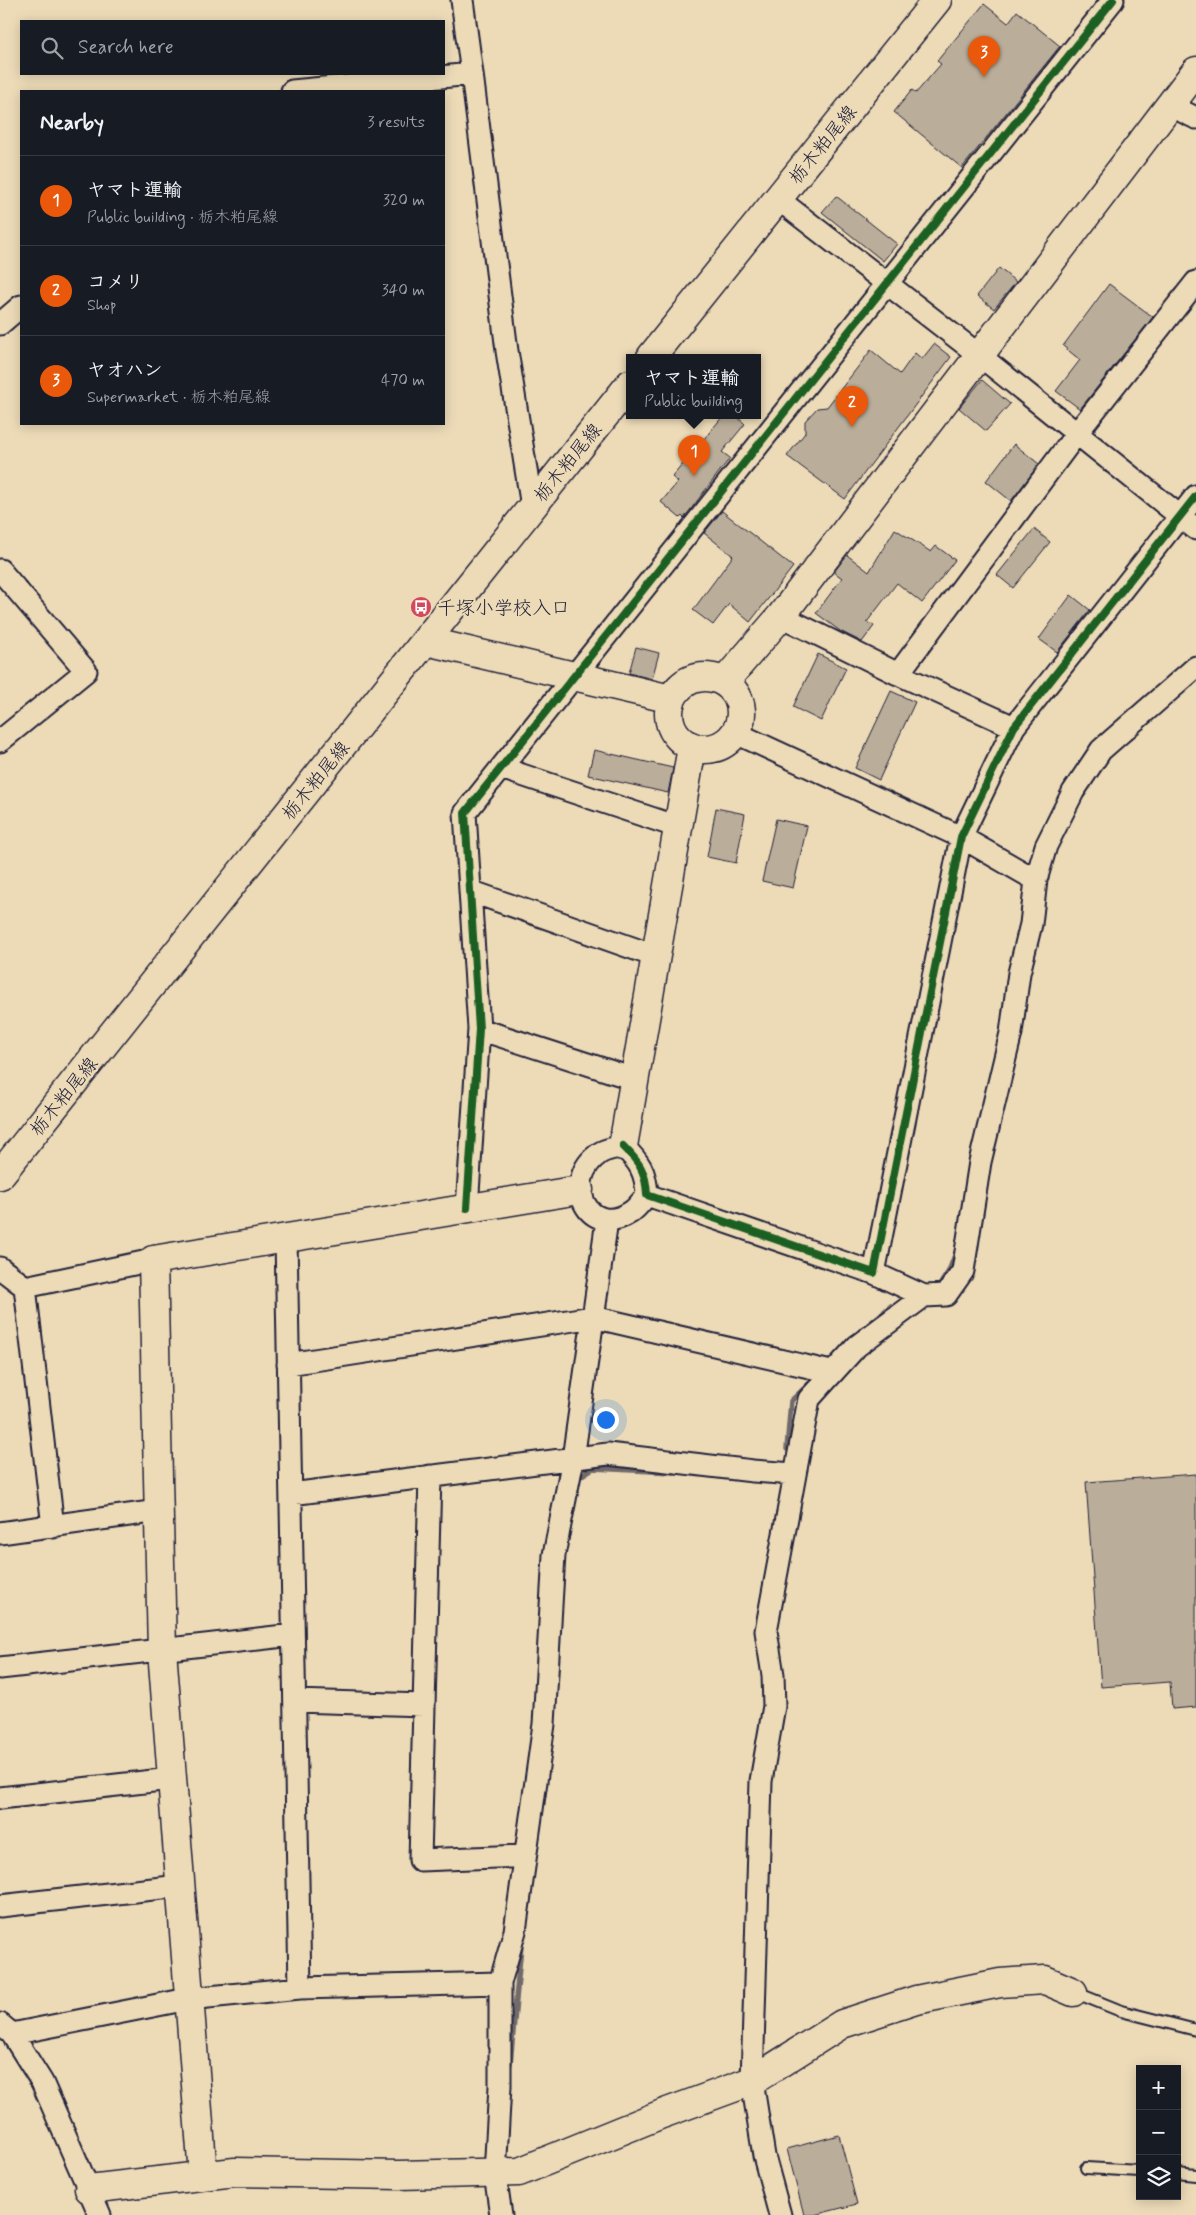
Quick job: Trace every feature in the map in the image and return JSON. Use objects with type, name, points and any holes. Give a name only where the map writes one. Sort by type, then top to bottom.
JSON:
[{"type":"street","points":[[462,0],[507,352],[532,507]]},
{"type":"street","name":"栃木粕尾線","points":[[653,354],[937,0]]},
{"type":"street","points":[[467,1208],[479,1029],[464,813],[1112,0]]},
{"type":"street","points":[[725,681],[781,616],[1196,70]]},
{"type":"street","points":[[303,90],[472,74]]},
{"type":"street","points":[[1170,106],[1196,118]]},
{"type":"street","points":[[778,199],[979,355],[1188,523]]},
{"type":"street","points":[[898,674],[1077,433],[1196,282]]},
{"type":"street","points":[[0,324],[20,307]]},
{"type":"street","name":"栃木粕尾線","points":[[0,1175],[626,389]]},
{"type":"street","points":[[874,1273],[961,837],[1014,727],[1188,523],[1196,496]]},
{"type":"street","points":[[0,570],[86,671],[0,741]]},
{"type":"street","points":[[781,616],[898,674],[1014,727]]},
{"type":"street","points":[[426,641],[671,699]]},
{"type":"street","points":[[647,1195],[874,1273],[924,1296],[946,1295],[963,1271],[980,1162],[1011,1033],[1019,973],[1031,924],[1036,880],[1046,846],[1074,792],[1100,750],[1196,667]]},
{"type":"street","points":[[704,676],[725,681],[738,695],[742,714],[736,733],[724,744],[709,749],[692,747],[677,736],[669,718],[671,699],[684,682],[704,676]]},
{"type":"street","points":[[736,733],[961,837],[1036,880]]},
{"type":"street","points":[[623,1146],[692,747]]},
{"type":"street","points":[[501,768],[678,827]]},
{"type":"street","points":[[470,891],[655,956]]},
{"type":"street","points":[[479,1029],[634,1079]]},
{"type":"street","points":[[623,1146],[635,1158],[646,1177],[647,1195],[632,1212],[619,1218],[606,1220],[595,1216],[582,1201],[579,1190],[582,1173],[601,1152],[623,1146]]},
{"type":"street","points":[[25,1287],[153,1260],[579,1190]]},
{"type":"street","points":[[501,2215],[495,2174],[500,2086],[500,1983],[515,1931],[544,1724],[554,1555],[573,1459],[606,1220]]},
{"type":"street","points":[[286,1238],[300,1988]]},
{"type":"street","points":[[153,1260],[162,1650],[203,2175]]},
{"type":"street","points":[[0,1268],[25,1287],[53,1527]]},
{"type":"street","points":[[780,2215],[764,2156],[752,2081],[761,1781],[774,1706],[773,1675],[766,1632],[809,1399],[831,1372],[857,1346],[924,1296]]},
{"type":"street","points":[[288,1364],[593,1317],[831,1372]]},
{"type":"street","points":[[291,1494],[608,1454],[794,1474]]},
{"type":"street","points":[[430,1476],[420,1860],[525,1856]]},
{"type":"street","points":[[0,1533],[158,1511]]},
{"type":"street","points":[[0,1668],[293,1635]]},
{"type":"street","points":[[294,1701],[424,1705]]},
{"type":"street","points":[[0,1798],[171,1779]]},
{"type":"street","points":[[0,1906],[180,1886]]},
{"type":"street","points":[[89,2189],[235,2172],[398,2175],[519,2172],[662,2114],[752,2081],[842,2024],[916,2000],[1000,1983],[1045,1980],[1073,1992]]},
{"type":"street","points":[[100,2215],[42,2082],[6,2029],[188,1999],[300,1988],[500,1983]]},
{"type":"lane","points":[[1073,1992],[1121,2011],[1196,2030]]},
{"type":"lane","points":[[1086,2168],[1136,2171]]},
{"type":"lane","points":[[1181,2174],[1196,2175]]},
{"type":"building","points":[[984,4],[1008,23],[1017,11],[1060,46],[962,168],[894,112],[912,90],[916,93],[941,64],[937,61]]},
{"type":"building","points":[[836,196],[897,244],[883,261],[822,212]]},
{"type":"building","points":[[999,268],[1016,282],[994,309],[977,296]]},
{"type":"building","points":[[1109,284],[1153,317],[1080,409],[1056,391],[1080,360],[1063,346]]},
{"type":"building","points":[[934,344],[951,357],[845,499],[787,456],[805,433],[805,421],[817,408],[827,407],[871,350],[900,374],[915,353],[922,359]]},
{"type":"building","points":[[982,380],[1010,404],[986,431],[959,408]]},
{"type":"building","points":[[721,419],[739,419],[745,424],[722,452],[730,458],[684,518],[682,516],[680,518],[661,502],[678,482],[672,477]]},
{"type":"building","points":[[1014,444],[1039,464],[1011,501],[986,481]]},
{"type":"building","points":[[722,511],[793,567],[750,622],[729,604],[713,625],[693,610],[733,556],[704,533]]},
{"type":"building","points":[[895,529],[931,552],[936,546],[955,560],[922,603],[897,583],[867,622],[874,626],[862,642],[840,631],[816,613],[842,578],[834,572],[847,555],[869,572]]},
{"type":"building","points":[[1034,529],[1050,542],[1013,588],[997,575]]},
{"type":"building","points":[[1071,595],[1090,610],[1057,652],[1039,639]]},
{"type":"building","points":[[636,647],[659,653],[652,679],[629,673]]},
{"type":"building","points":[[818,654],[846,668],[821,721],[793,707]]},
{"type":"building","points":[[891,691],[915,702],[879,780],[855,768]]},
{"type":"building","points":[[594,750],[673,768],[668,793],[588,775]]},
{"type":"building","points":[[716,808],[745,814],[736,863],[707,857]]},
{"type":"building","points":[[776,819],[807,826],[793,888],[762,881]]},
{"type":"building","points":[[1196,1474],[1196,1707],[1172,1709],[1170,1682],[1101,1687],[1086,1482]]},
{"type":"building","points":[[839,2135],[857,2204],[814,2215],[804,2215],[787,2149]]},
{"type":"waterway","points":[[940,1285],[949,1271],[957,1250]]},
{"type":"waterway","points":[[868,1325],[891,1306]]},
{"type":"waterway","points":[[787,1449],[791,1401],[812,1381]]},
{"type":"waterway","points":[[578,1484],[579,1477],[593,1468],[673,1472]]},
{"type":"waterway","points":[[510,2064],[521,1946]]},
{"type":"cycle path","points":[[467,1208],[479,1029],[465,813],[1113,0]]},
{"type":"cycle path","points":[[623,1146],[641,1168],[645,1179],[647,1195],[874,1273],[961,837],[1014,727],[1196,496]]},
{"type":"place","name":"ヤオハン","points":[[984,77]]},
{"type":"place","name":"コメリ","points":[[852,427]]},
{"type":"place","name":"ヤマト運輸","points":[[694,476]]},
{"type":"place","name":"千塚小学校入口","points":[[421,607]]}]
